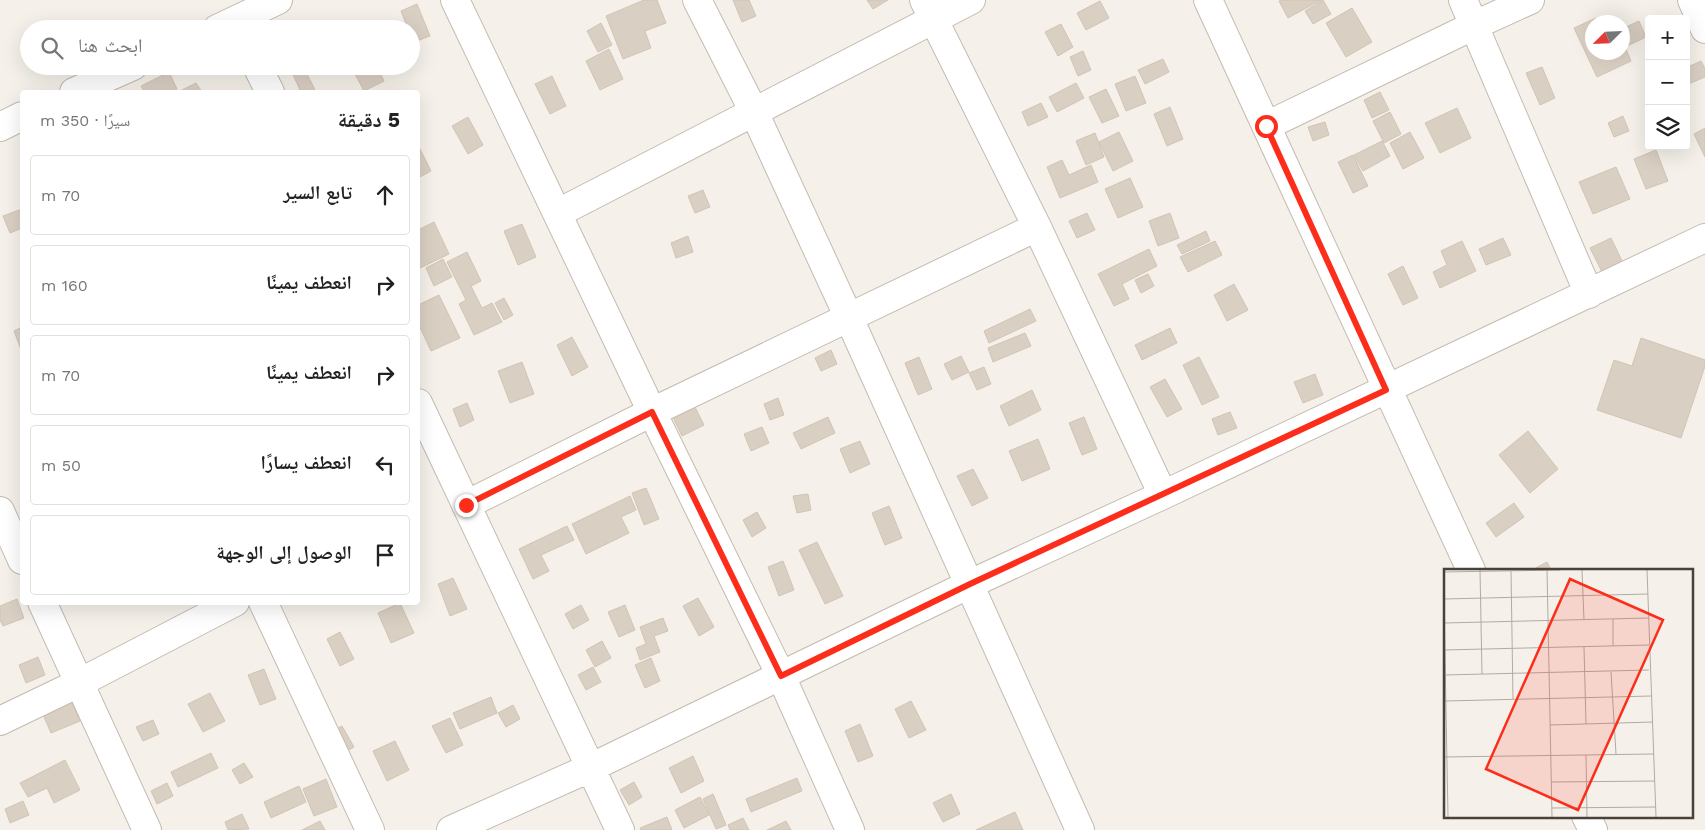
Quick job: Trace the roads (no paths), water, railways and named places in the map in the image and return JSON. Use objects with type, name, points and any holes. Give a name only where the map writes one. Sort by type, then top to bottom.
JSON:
[{"type":"street","points":[[242,20],[278,0]]},
{"type":"street","points":[[455,0],[652,412],[781,676],[850,830]]},
{"type":"street","points":[[697,0],[754,112],[850,318],[1080,830]]},
{"type":"street","points":[[558,213],[754,112],[929,10],[971,0]]},
{"type":"street","points":[[1208,0],[1386,390],[1471,569]]},
{"type":"street","points":[[1463,0],[1589,294]]},
{"type":"street","points":[[1266,126],[1530,0]]},
{"type":"street","points":[[1692,0],[1705,29]]},
{"type":"street","points":[[929,10],[1036,227],[1163,495]]},
{"type":"street","points":[[79,90],[113,75]]},
{"type":"street","points":[[262,75],[269,90]]},
{"type":"street","points":[[0,127],[20,117]]},
{"type":"street","points":[[466,505],[652,412],[1036,227]]},
{"type":"street","points":[[451,830],[590,768],[970,584],[1163,495],[1705,238]]},
{"type":"street","points":[[420,407],[620,830]]},
{"type":"street","points":[[0,511],[20,556]]},
{"type":"street","points":[[43,605],[147,830]]},
{"type":"street","points":[[0,721],[80,683],[229,605]]},
{"type":"street","points":[[264,605],[370,830]]},
{"type":"street","points":[[1587,818],[1593,830]]}]
